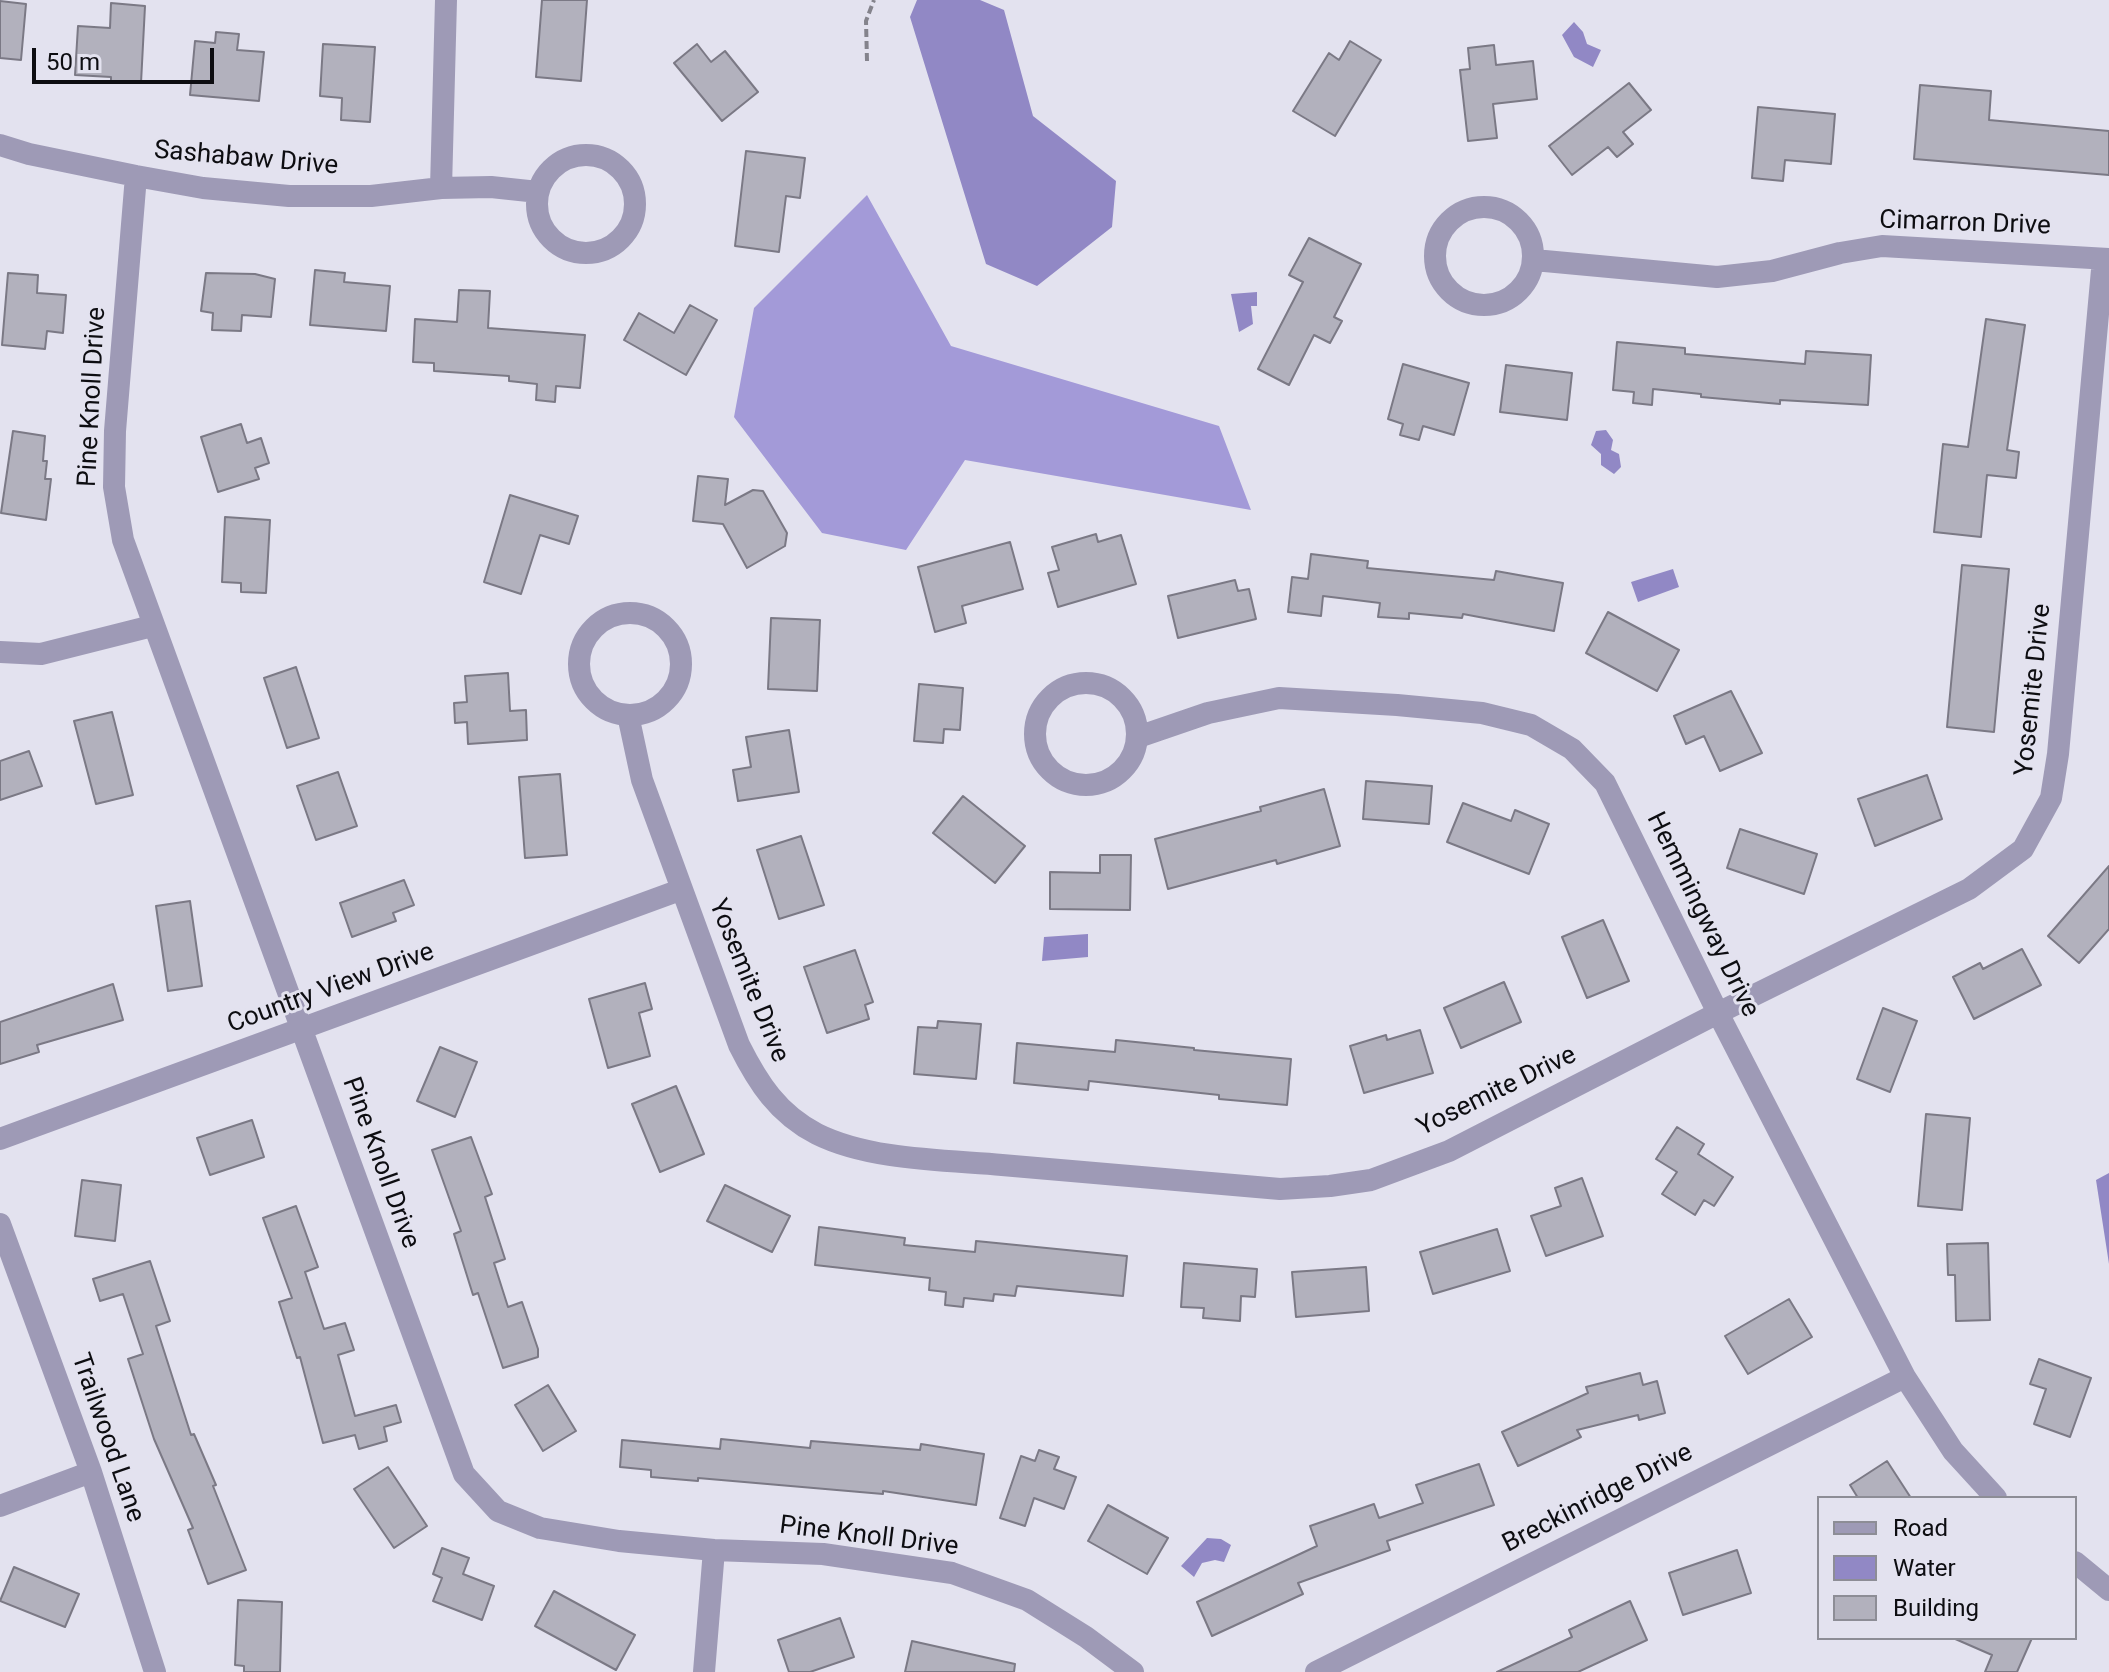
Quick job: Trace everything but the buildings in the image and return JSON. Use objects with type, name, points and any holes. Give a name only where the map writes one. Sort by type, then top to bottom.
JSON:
[{"type":"street","points":[[441,188],[446,0]]},
{"type":"street","name":"Sashabaw Drive","points":[[0,145],[29,154],[203,188],[289,196],[371,196],[441,188],[491,187],[538,192]]},
{"type":"street","points":[[587,155],[604,158],[618,166],[629,179],[635,195],[635,212],[630,227],[620,240],[607,249],[576,253],[548,237],[536,208],[538,192],[544,177],[556,164],[571,157],[587,155]]},
{"type":"street","name":"Pine Knoll Drive","points":[[136,176],[115,431],[114,487],[123,540],[464,1474],[498,1511],[540,1528],[619,1541],[714,1550],[823,1554],[952,1573],[1027,1600],[1086,1637],[1133,1672]]},
{"type":"street","points":[[1489,207],[1513,215],[1522,224],[1529,235],[1534,260],[1525,284],[1516,294],[1505,301],[1480,305],[1456,296],[1446,287],[1436,265],[1435,252],[1438,239],[1453,218],[1464,211],[1489,207]]},
{"type":"street","name":"Cimarron Drive","points":[[1534,260],[1717,277],[1772,271],[1840,253],[1882,246],[2106,259]]},
{"type":"street","name":"Yosemite Drive","points":[[628,715],[642,780],[739,1045],[758,1083],[772,1101],[803,1126],[840,1144],[904,1156],[1280,1189],[1371,1180],[1449,1151],[1969,889],[2023,849],[2051,798],[2058,754],[2106,259]]},
{"type":"street","points":[[631,613],[644,615],[667,629],[680,653],[681,666],[679,679],[665,702],[642,714],[628,715],[615,714],[592,699],[580,676],[579,663],[581,650],[595,627],[605,619],[631,613]]},
{"type":"street","points":[[0,652],[41,654],[152,626]]},
{"type":"street","points":[[1086,683],[1102,685],[1129,704],[1136,719],[1138,737],[1134,754],[1125,768],[1112,779],[1095,785],[1078,785],[1061,779],[1048,768],[1039,754],[1035,737],[1037,720],[1045,702],[1070,686],[1086,683]]},
{"type":"street","name":"Hemmingway Drive","points":[[1138,737],[1208,713],[1279,698],[1482,713],[1531,725],[1572,749],[1605,783],[1718,1013],[1905,1377],[1953,1451],[1994,1496]]},
{"type":"street","name":"Country View Drive","points":[[0,1139],[680,890]]},
{"type":"street","name":"Trailwood Lane","points":[[0,1224],[91,1472],[155,1672]]},
{"type":"street","name":"Breckinridge Drive","points":[[1316,1672],[1905,1377]]},
{"type":"street","points":[[0,1506],[91,1472]]},
{"type":"street","points":[[704,1672],[714,1550]]},
{"type":"street","points":[[2077,1564],[2109,1590]]},
{"type":"path","points":[[867,61],[866,21],[874,0]]},
{"type":"shaded area","points":[[867,195],[951,346],[1219,426],[1251,510],[965,460],[906,550],[822,533],[734,417],[754,308]]},
{"type":"water","points":[[917,0],[980,0],[1004,10],[1033,116],[1116,181],[1112,227],[1037,286],[986,264],[910,17]]},
{"type":"water","points":[[1574,22],[1583,32],[1587,44],[1601,50],[1593,67],[1574,57],[1562,35]]},
{"type":"water","points":[[1257,292],[1257,306],[1251,306],[1253,324],[1239,332],[1231,294]]},
{"type":"water","points":[[1606,430],[1613,440],[1611,450],[1619,454],[1621,467],[1614,474],[1601,465],[1601,454],[1591,445],[1596,431]]},
{"type":"water","points":[[1673,569],[1679,587],[1638,602],[1631,582]]},
{"type":"water","points":[[1088,934],[1088,957],[1042,961],[1044,937]]},
{"type":"water","points":[[2109,1173],[2109,1264],[2096,1180]]},
{"type":"water","points":[[1207,1538],[1221,1539],[1231,1545],[1224,1562],[1215,1560],[1202,1563],[1194,1577],[1181,1566]]}]
